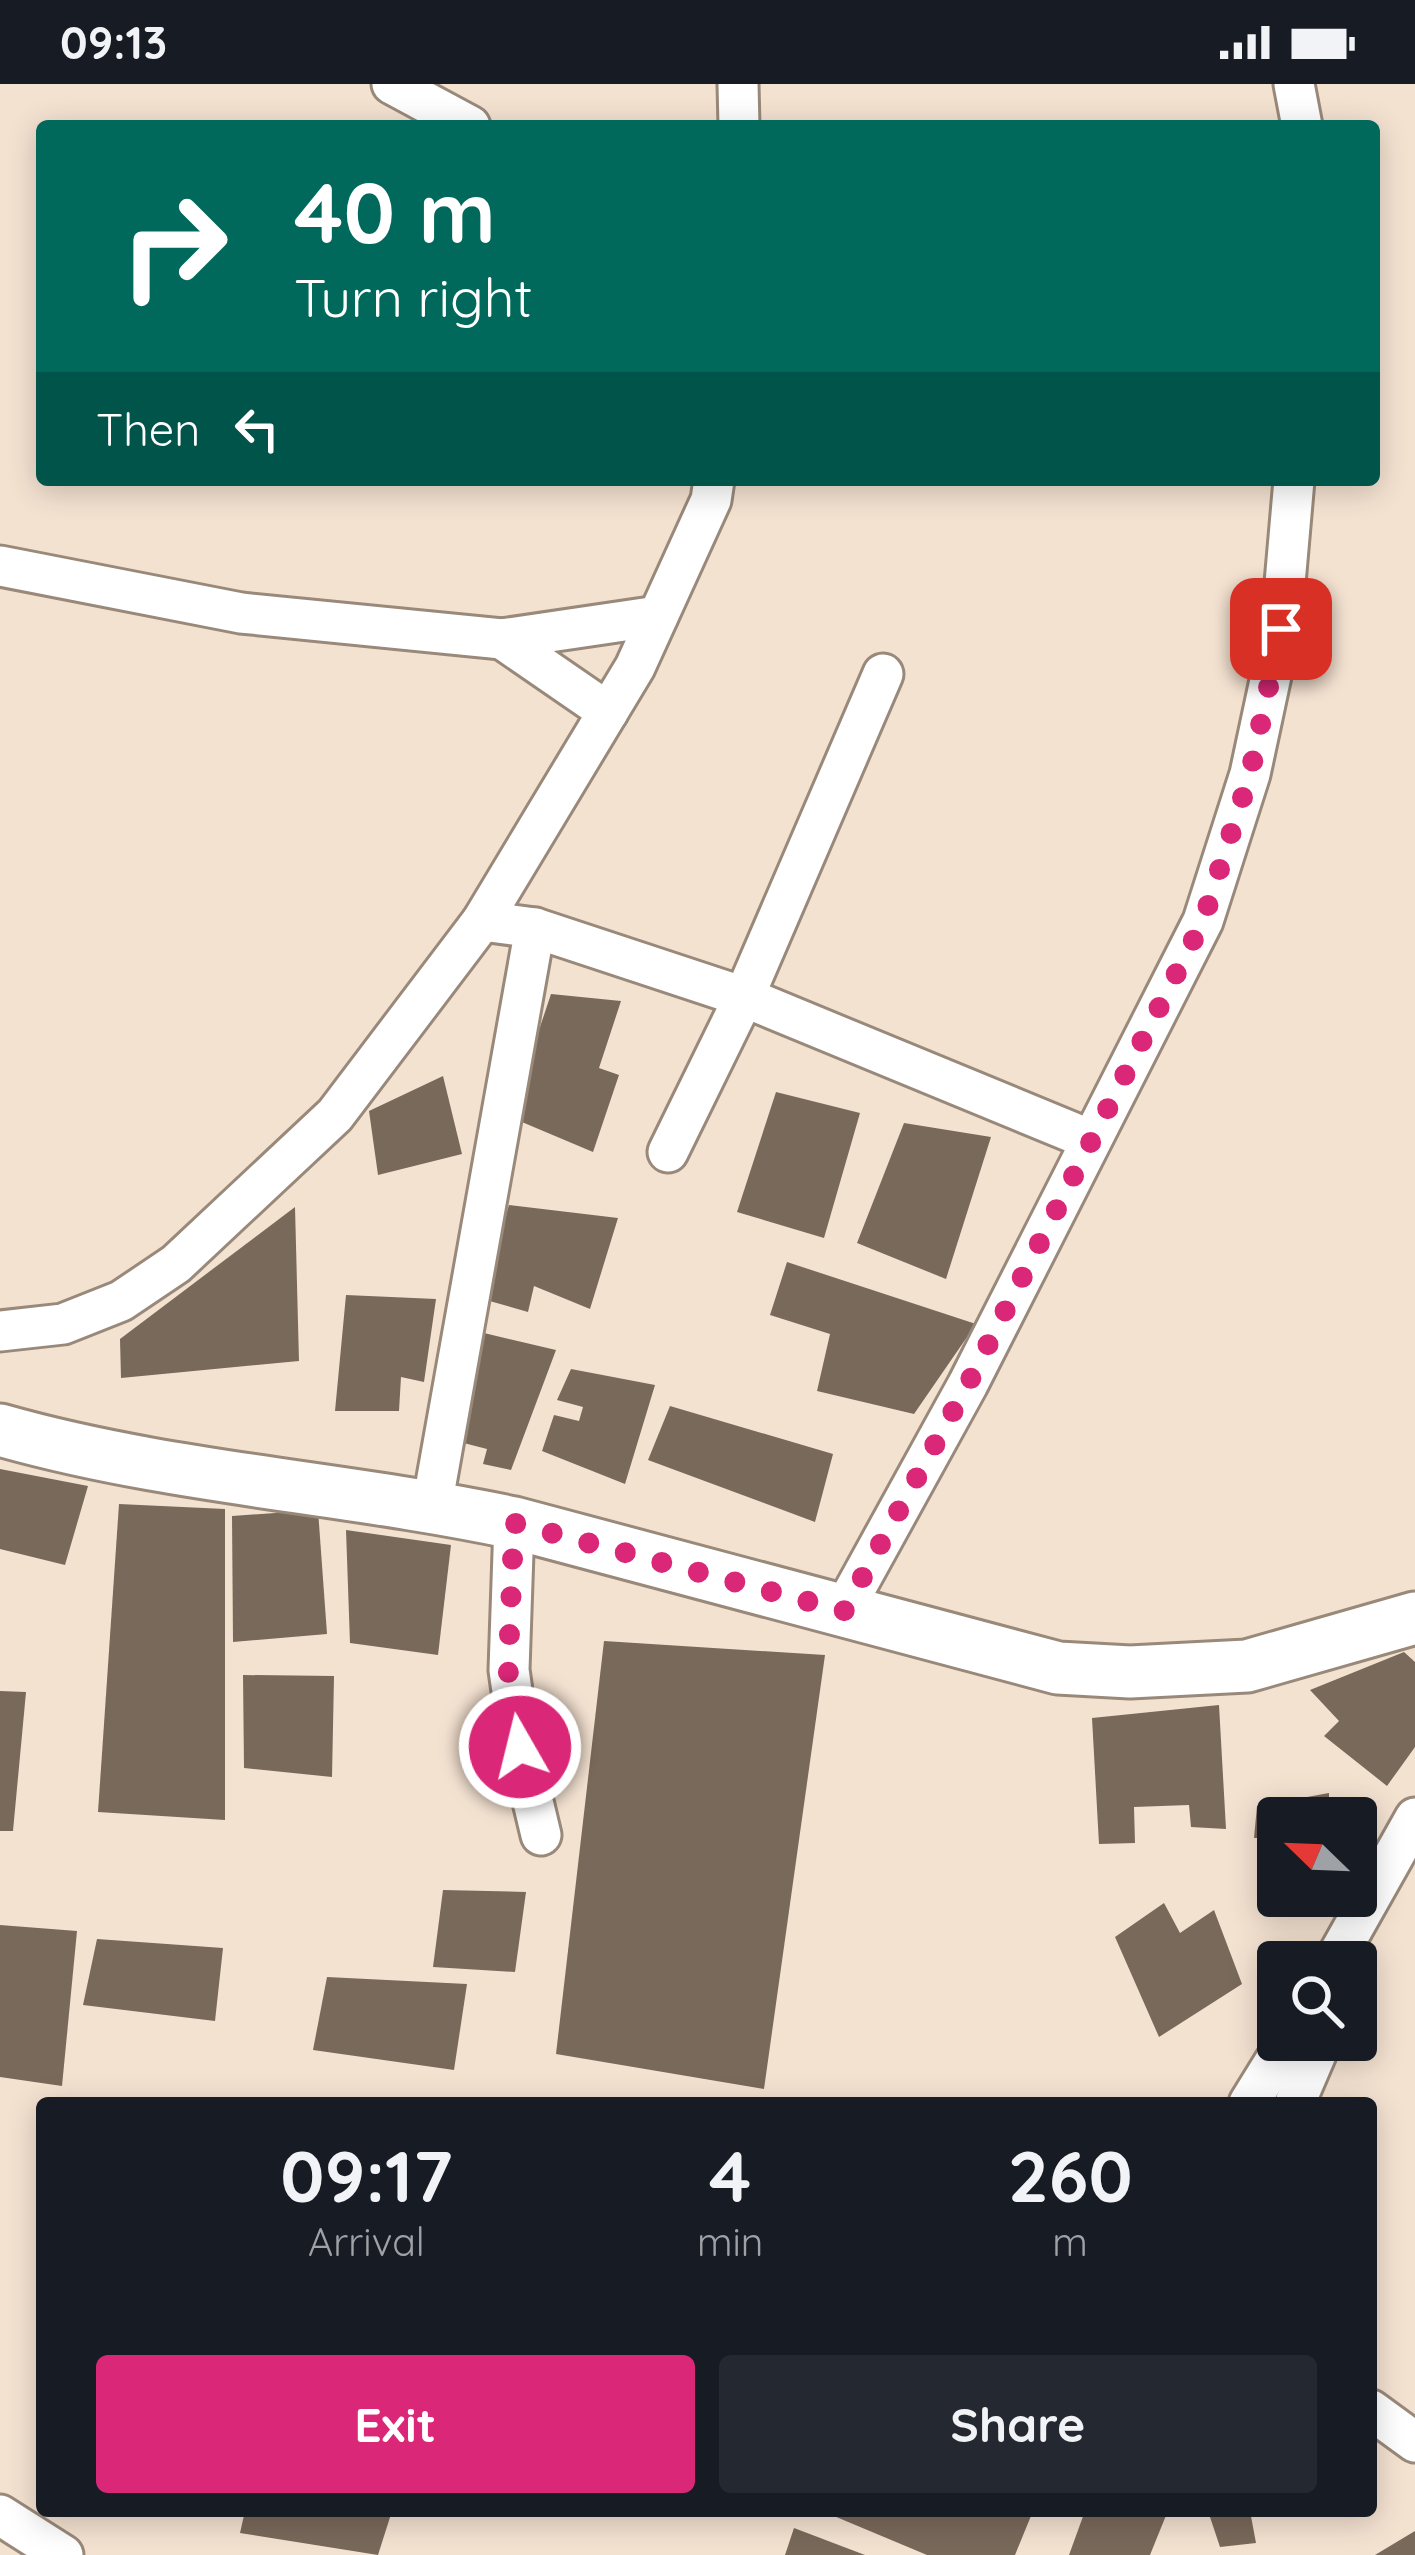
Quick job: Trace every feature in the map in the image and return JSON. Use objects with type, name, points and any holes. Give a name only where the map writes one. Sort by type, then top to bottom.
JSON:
[{"type":"street","points":[[392,84],[459,120]]},
{"type":"street","points":[[738,84],[739,120]]},
{"type":"street","points":[[1294,84],[1301,120]]},
{"type":"street","points":[[0,1331],[63,1324],[121,1301],[176,1264],[335,1115],[482,921],[608,712],[635,667],[711,500],[713,486]]},
{"type":"street","points":[[844,1611],[968,1384],[1203,921],[1250,774],[1281,629],[1293,486]]},
{"type":"street","points":[[0,566],[241,613],[502,639],[658,616]]},
{"type":"street","points":[[502,639],[608,712]]},
{"type":"street","points":[[668,1152],[744,997],[883,674]]},
{"type":"street","points":[[482,921],[535,928],[744,997],[1091,1140]]},
{"type":"street","points":[[431,1506],[535,928]]},
{"type":"street","points":[[0,1430],[86,1455],[431,1506],[514,1523],[1058,1669],[1130,1672],[1247,1666],[1415,1618]]},
{"type":"street","points":[[514,1523],[508,1670],[541,1834]]},
{"type":"street","points":[[1347,1941],[1415,1818]]},
{"type":"street","points":[[1363,1941],[1386,1875]]},
{"type":"street","points":[[1253,2097],[1275,2061]]},
{"type":"street","points":[[1298,2097],[1313,2061]]},
{"type":"street","points":[[1377,2414],[1415,2442]]},
{"type":"street","points":[[0,2515],[63,2555]]},
{"type":"building","points":[[551,994],[621,1001],[599,1068],[619,1075],[593,1152],[510,1117]]},
{"type":"building","points":[[443,1076],[462,1154],[378,1175],[369,1111]]},
{"type":"building","points":[[776,1092],[860,1113],[824,1238],[737,1212]]},
{"type":"building","points":[[904,1123],[991,1137],[946,1279],[857,1243]]},
{"type":"building","points":[[509,1205],[618,1218],[590,1309],[534,1286],[528,1312],[479,1298]]},
{"type":"building","points":[[295,1207],[299,1361],[121,1378],[120,1339]]},
{"type":"building","points":[[787,1262],[976,1324],[914,1414],[817,1391],[830,1334],[770,1315]]},
{"type":"building","points":[[346,1295],[436,1299],[424,1382],[401,1377],[399,1411],[335,1411]]},
{"type":"building","points":[[484,1333],[556,1350],[511,1470],[483,1464],[487,1449],[452,1440]]},
{"type":"building","points":[[571,1369],[655,1385],[625,1484],[542,1451],[554,1415],[579,1421],[583,1407],[557,1400]]},
{"type":"building","points":[[670,1406],[833,1454],[815,1522],[648,1460]]},
{"type":"building","points":[[0,1469],[88,1486],[65,1565],[0,1549]]},
{"type":"building","points":[[119,1504],[225,1509],[225,1820],[98,1812]]},
{"type":"building","points":[[318,1510],[327,1634],[233,1642],[232,1516]]},
{"type":"building","points":[[346,1530],[451,1545],[438,1655],[350,1643]]},
{"type":"building","points":[[604,1641],[825,1655],[764,2089],[556,2054]]},
{"type":"building","points":[[1404,1652],[1415,1662],[1415,1747],[1387,1786],[1324,1736],[1339,1721],[1310,1690]]},
{"type":"building","points":[[243,1675],[334,1676],[332,1777],[244,1768]]},
{"type":"building","points":[[0,1691],[26,1692],[13,1831],[0,1831]]},
{"type":"building","points":[[1219,1705],[1226,1829],[1191,1827],[1189,1805],[1134,1807],[1135,1843],[1099,1844],[1092,1718]]},
{"type":"building","points":[[443,1890],[526,1892],[515,1972],[433,1967]]},
{"type":"building","points":[[1164,1903],[1180,1933],[1214,1910],[1242,1984],[1159,2037],[1115,1937]]},
{"type":"building","points":[[0,1925],[77,1931],[62,2086],[0,2077]]},
{"type":"building","points":[[97,1939],[223,1948],[215,2021],[83,2005]]},
{"type":"building","points":[[327,1977],[467,1984],[454,2070],[313,2050]]},
{"type":"building","points":[[244,2517],[390,2517],[378,2555],[240,2533]]},
{"type":"building","points":[[836,2517],[1031,2517],[1015,2555],[927,2555]]},
{"type":"building","points":[[1083,2517],[1165,2517],[1150,2555],[1069,2555]]},
{"type":"building","points":[[1210,2517],[1251,2517],[1256,2543],[1220,2547]]},
{"type":"building","points":[[794,2528],[865,2555],[785,2555]]},
{"type":"building","points":[[1415,2531],[1415,2555],[1375,2555]]},
{"type":"route","points":[[520,1747],[508,1670],[514,1523],[844,1611],[968,1384],[1203,921],[1250,774],[1281,629]]}]
